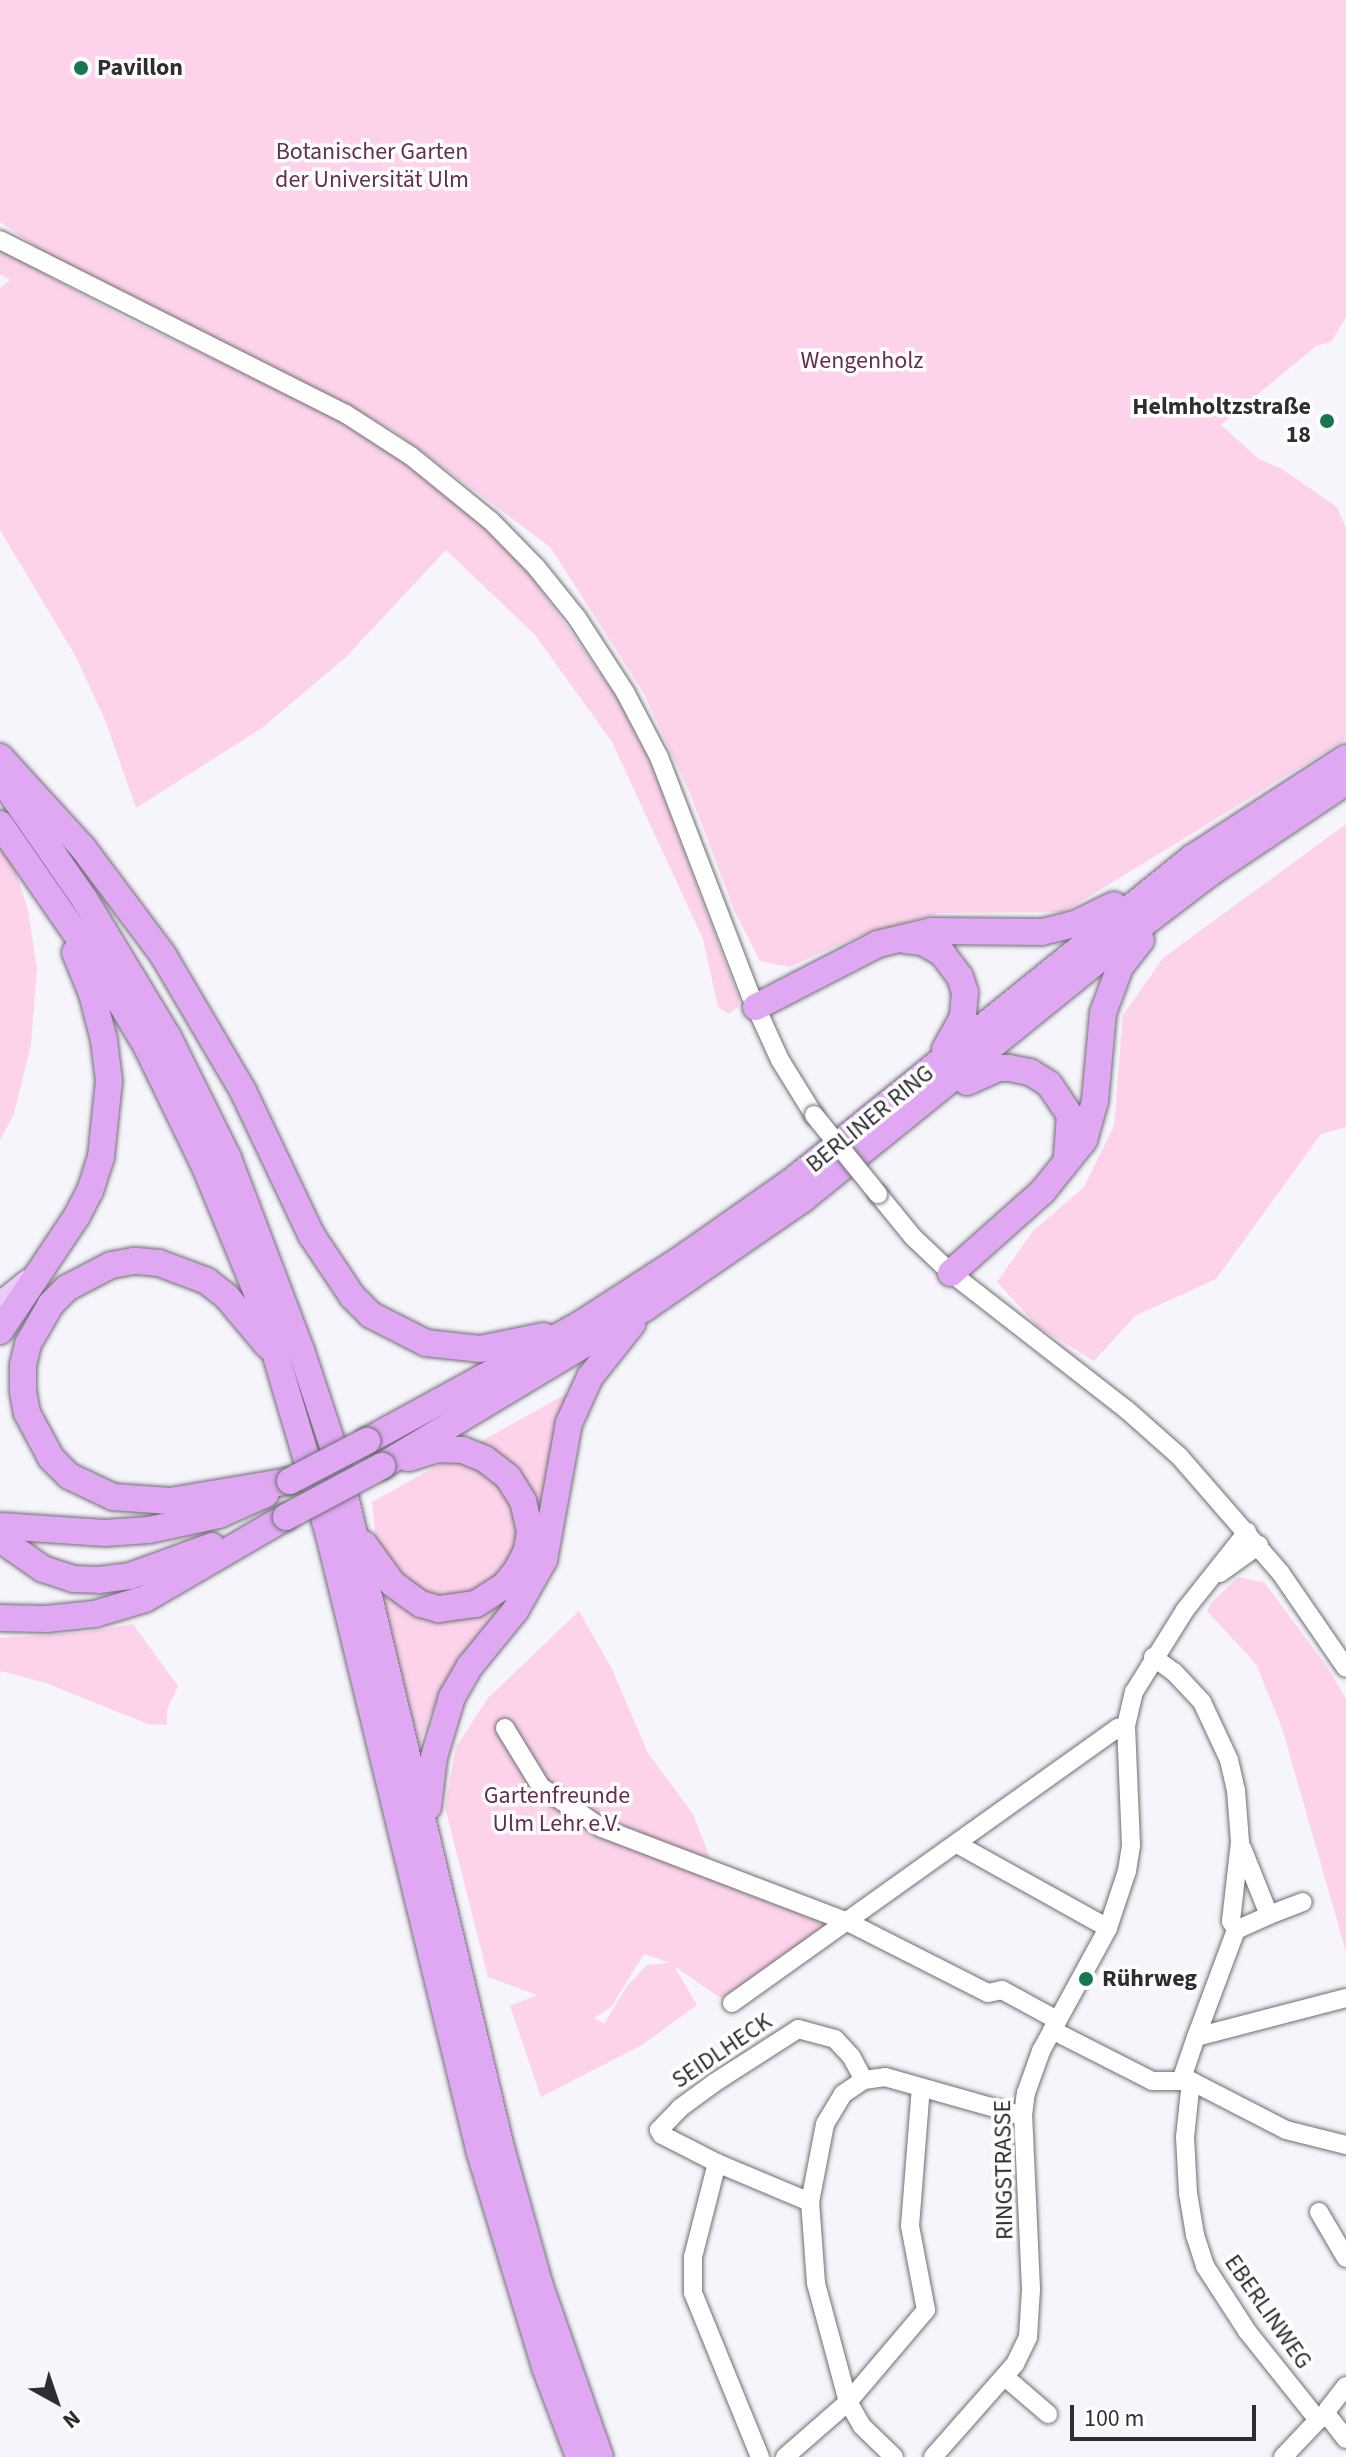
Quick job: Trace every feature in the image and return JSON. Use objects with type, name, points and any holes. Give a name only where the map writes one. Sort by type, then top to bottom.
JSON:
[{"type":"highway","points":[[0,757],[83,848],[163,955],[243,1091],[312,1236],[352,1296],[371,1315],[426,1343],[453,1348],[507,1344],[579,1325]]},
{"type":"highway","name":"BERLINER RING","points":[[382,1466],[645,1308],[803,1199],[938,1079],[1201,866],[1346,758]]},
{"type":"highway","points":[[0,777],[85,900],[168,1037],[228,1158],[301,1350],[333,1446],[504,2158],[540,2286],[600,2457]]},
{"type":"highway","name":"BERLINER RING","points":[[1201,866],[1346,782]]},
{"type":"highway","points":[[0,824],[101,970],[147,1047],[237,1239],[280,1362],[329,1535],[480,2153],[545,2367],[579,2457]]},
{"type":"highway","points":[[756,1007],[878,944],[932,931],[1029,934],[1057,929],[1201,866]]},
{"type":"highway","points":[[951,1273],[1064,1169],[1084,1140],[1092,1117],[1103,1013],[1120,967],[1201,866]]},
{"type":"highway","points":[[0,1331],[44,1268],[90,1191],[101,1157],[109,1081],[104,1040],[92,994],[53,901]]},
{"type":"highway","points":[[897,939],[922,942],[942,953],[953,964],[965,992],[959,1030],[938,1079],[969,1081],[998,1068],[1020,1069],[1039,1076],[1058,1092],[1070,1115],[1071,1128],[1064,1169]]},
{"type":"highway","name":"BERLINER RING","points":[[247,1496],[290,1481],[579,1325],[938,1079]]},
{"type":"highway","points":[[247,1496],[142,1501],[113,1497],[69,1476],[44,1448],[27,1413],[23,1365],[28,1344],[51,1304],[89,1274],[134,1261],[185,1270],[226,1296],[280,1362]]},
{"type":"highway","points":[[426,1829],[434,1757],[452,1697],[532,1584],[547,1548],[569,1423],[581,1394],[601,1361],[645,1308]]},
{"type":"highway","points":[[10,1619],[95,1614],[157,1593],[286,1517],[382,1466],[438,1449],[463,1450],[485,1459],[508,1477],[523,1501],[530,1531],[527,1550],[517,1570],[491,1596],[476,1604],[439,1609],[421,1604],[393,1584],[353,1528]]},
{"type":"highway","points":[[0,1526],[105,1533],[149,1530],[219,1515],[247,1496]]},
{"type":"highway","points":[[0,1539],[43,1569],[73,1579],[98,1580],[130,1576],[286,1517]]},
{"type":"main road","points":[[0,1303],[44,1268]]},
{"type":"street","points":[[0,240],[346,414],[411,456],[491,521],[536,567],[577,618],[625,692],[677,798],[756,1007],[780,1060],[814,1115],[913,1237],[951,1273],[1145,1425],[1205,1482],[1300,1598],[1346,1668]]},
{"type":"street","name":"RINGSTRASSE","points":[[937,2456],[1005,2377],[1020,2355],[1030,2322],[1029,2199],[1023,2116],[1033,2070],[1054,2025],[1108,1928],[1127,1871],[1131,1845],[1126,1726],[1134,1692],[1153,1657],[1205,1584],[1253,1538]]},
{"type":"street","points":[[1153,1657],[1189,1686],[1215,1724],[1236,1790],[1240,1842],[1231,1921],[1236,1930]]},
{"type":"street","points":[[732,2003],[1118,1728],[1126,1726]]},
{"type":"street","points":[[505,1728],[541,1787],[602,1828],[846,1921],[988,1993],[1002,1990],[1054,2025],[1152,2081],[1186,2081],[1286,2130],[1346,2145]]},
{"type":"street","points":[[1240,1842],[1269,1915]]},
{"type":"street","points":[[957,1844],[1108,1928]]},
{"type":"street","points":[[1186,2081],[1196,2037],[1236,1930],[1303,1902]]},
{"type":"street","points":[[1196,2037],[1346,1998]]},
{"type":"street","name":"SEIDLHECK","points":[[810,2202],[717,2163],[662,2135],[659,2130],[680,2108],[714,2083],[798,2029],[835,2039],[851,2056],[864,2080]]},
{"type":"street","points":[[894,2457],[862,2426],[848,2402],[816,2283],[810,2202],[825,2124],[843,2094],[864,2080],[885,2077],[1023,2116]]},
{"type":"street","name":"EBERLINWEG","points":[[1186,2081],[1188,2193],[1195,2235],[1205,2266],[1247,2331],[1323,2418],[1346,2439]]},
{"type":"street","points":[[785,2457],[848,2402],[926,2310],[910,2226],[921,2087]]},
{"type":"street","points":[[717,2163],[693,2257],[693,2293],[760,2457]]},
{"type":"street","points":[[1319,2212],[1346,2258]]},
{"type":"street","points":[[1005,2377],[1048,2414]]},
{"type":"street","points":[[1283,2457],[1323,2418],[1346,2386]]},
{"type":"green space","name":"Wengenholz","points":[[0,0],[1346,0],[1346,317],[1331,342],[1316,346],[1221,425],[1259,459],[1282,469],[1337,507],[1346,528],[1346,739],[1064,912],[939,913],[861,935],[790,967],[760,961],[735,912],[691,796],[643,692],[550,547],[393,430],[58,262],[0,222]]},
{"type":"green space","points":[[0,250],[128,319],[310,404],[395,455],[486,525],[526,569],[618,699],[651,764],[739,999],[738,1007],[729,1014],[718,1007],[703,939],[612,742],[535,635],[446,550],[346,657],[262,728],[136,808],[105,720],[76,657],[0,530],[0,288],[10,280],[0,274]]},
{"type":"green space","points":[[1346,824],[1346,1127],[1321,1134],[1216,1279],[1135,1316],[1094,1361],[1038,1327],[997,1282],[1033,1231],[1084,1187],[1114,1126],[1123,1015],[1163,958]]},
{"type":"green space","points":[[0,844],[12,860],[28,910],[37,969],[31,1045],[14,1114],[0,1140]]},
{"type":"green space","points":[[568,1393],[558,1423],[541,1544],[506,1607],[430,1714],[419,1746],[381,1592],[372,1502]]},
{"type":"green space","points":[[1238,1577],[1264,1582],[1328,1668],[1346,1699],[1346,1952],[1282,1728],[1256,1664],[1207,1611],[1211,1603]]},
{"type":"green space","name":"Gartenfreunde Ulm Lehr e.V.","points":[[579,1611],[612,1669],[648,1753],[693,1814],[719,1881],[835,1922],[722,1999],[674,1966],[697,2005],[642,2045],[541,2097],[510,2006],[537,1995],[488,1977],[445,1807],[456,1747],[488,1698]],"holes":[[[644,1954],[670,1963],[647,1965],[627,1986],[604,2024],[594,2018],[611,2007]]]},
{"type":"green space","points":[[133,1624],[178,1686],[167,1710],[167,1725],[148,1724],[46,1683],[0,1671],[0,1638],[87,1632]]},
{"type":"place","name":"Pavillon","points":[[81,68]]},
{"type":"place","name":"Helmholtzstraße 18","points":[[1327,421]]},
{"type":"place","name":"Rührweg","points":[[1086,1979]]},
{"type":"park label","name":"Botanischer Garten der Universität Ulm","points":[[372,166]]}]
